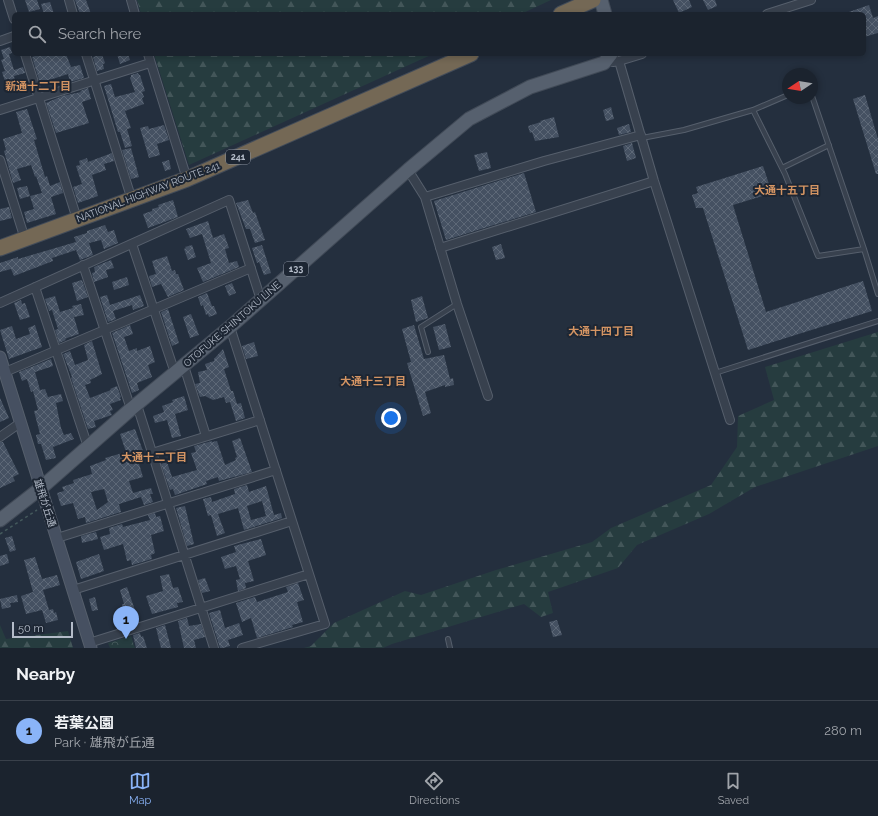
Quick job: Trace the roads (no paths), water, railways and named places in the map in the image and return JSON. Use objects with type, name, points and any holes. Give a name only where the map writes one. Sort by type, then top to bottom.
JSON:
[{"type":"highway","points":[[566,12],[593,0]]},
{"type":"highway","name":"NATIONAL HIGHWAY ROUTE 241","points":[[0,248],[187,179],[466,56]]},
{"type":"main road","points":[[601,0],[604,12]]},
{"type":"main road","name":"OTOFUKE SHINTOKU LINE","points":[[0,520],[41,488],[134,407],[230,327],[408,170],[469,119],[530,87],[611,59]]},
{"type":"street","points":[[8,0],[12,13]]},
{"type":"street","points":[[69,0],[72,12]]},
{"type":"street","points":[[131,0],[134,12]]},
{"type":"street","points":[[773,12],[811,0]]},
{"type":"street","points":[[0,41],[12,37]]},
{"type":"street","points":[[26,56],[77,219]]},
{"type":"street","points":[[87,56],[132,200]]},
{"type":"street","points":[[148,56],[187,179]]},
{"type":"street","points":[[630,56],[611,59],[641,137],[730,420]]},
{"type":"street","points":[[0,110],[150,63]]},
{"type":"street","points":[[425,197],[544,161],[641,137]]},
{"type":"street","points":[[0,160],[25,239]]},
{"type":"street","points":[[408,170],[425,197],[457,304],[488,396]]},
{"type":"street","points":[[440,248],[654,181]]},
{"type":"street","points":[[0,303],[229,200],[261,300]]},
{"type":"street","points":[[132,244],[154,309],[206,436]]},
{"type":"street","points":[[83,265],[105,330],[152,453],[214,648]]},
{"type":"street","points":[[2,365],[56,350],[251,268]]},
{"type":"street","points":[[35,287],[88,447]]},
{"type":"street","points":[[230,327],[325,624],[242,648]]},
{"type":"street","name":"雄飛が丘通","points":[[2,365],[90,645]]},
{"type":"street","points":[[152,453],[260,420]]},
{"type":"street","points":[[0,437],[20,423]]},
{"type":"street","points":[[57,538],[276,470]]},
{"type":"street","points":[[73,590],[292,521]]},
{"type":"street","points":[[90,645],[309,574]]},
{"type":"lane","points":[[641,137],[684,130],[753,110],[782,98]]},
{"type":"lane","points":[[815,104],[878,294]]},
{"type":"lane","points":[[753,110],[782,168],[818,256],[864,249]]},
{"type":"lane","points":[[782,168],[828,145]]},
{"type":"lane","points":[[428,352],[421,327],[457,304]]},
{"type":"lane","points":[[715,373],[878,321]]},
{"type":"lane","points":[[448,639],[450,648]]},
{"type":"place","name":"若葉公園","points":[[126,639]]},
{"type":"district","name":"新通十二丁目","points":[[38,86]]},
{"type":"district","name":"大通十五丁目","points":[[787,190]]},
{"type":"district","name":"大通十四丁目","points":[[601,331]]},
{"type":"district","name":"大通十三丁目","points":[[373,381]]},
{"type":"district","name":"大通十二丁目","points":[[154,457]]}]
